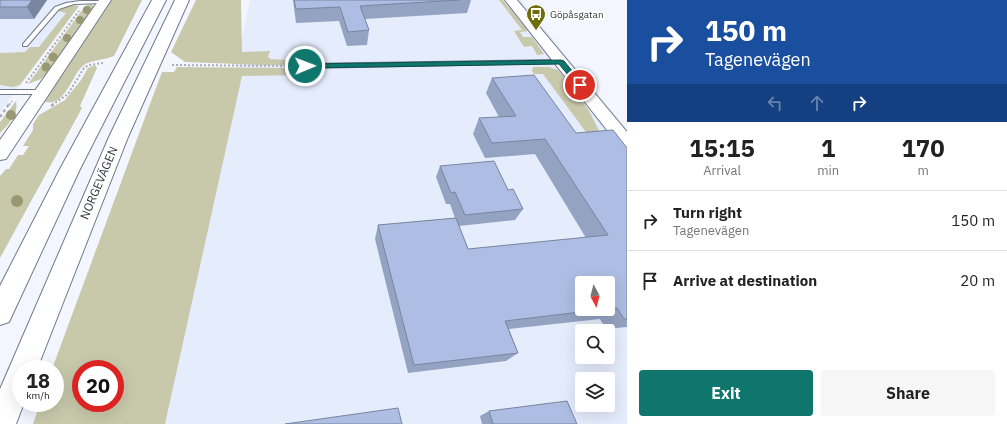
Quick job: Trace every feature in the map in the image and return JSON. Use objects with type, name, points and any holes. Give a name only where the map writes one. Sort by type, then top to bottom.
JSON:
[{"type":"highway","points":[[0,313],[70,169],[159,0]]},
{"type":"highway","name":"NORGEVÄGEN","points":[[27,360],[105,168],[164,35],[182,0]]},
{"type":"highway","points":[[1,424],[12,396]]},
{"type":"street","points":[[511,0],[627,144]]},
{"type":"street","points":[[0,154],[104,1]]},
{"type":"lane","points":[[25,45],[57,8],[63,4],[104,1]]},
{"type":"lane","points":[[305,66],[561,62]]},
{"type":"lane","points":[[0,92],[42,92]]},
{"type":"path","points":[[0,117],[86,2]]},
{"type":"path","points":[[172,65],[305,66]]},
{"type":"shaded area","points":[[0,0],[83,0],[0,112]]},
{"type":"shaded area","points":[[250,0],[521,0],[627,130],[627,424],[161,424]]},
{"type":"green space","points":[[112,0],[142,0],[114,56],[84,65],[63,95],[52,102],[45,102],[56,83]]},
{"type":"green space","points":[[196,0],[241,0],[242,52],[270,51],[268,57],[271,59],[301,61],[301,65],[185,62],[171,52]]},
{"type":"green space","points":[[499,0],[503,0],[528,31],[520,32],[523,37],[532,37],[544,54],[537,55],[532,46],[524,47],[514,31],[522,30]]},
{"type":"green space","points":[[90,4],[94,6],[93,8],[48,72],[41,79],[28,84],[85,6]]},
{"type":"green space","points":[[72,5],[79,6],[20,85],[13,87],[0,85],[0,53],[25,52],[30,47],[39,47],[66,13],[58,11],[61,8]]},
{"type":"green space","points":[[95,65],[97,68],[80,106],[82,108],[0,258],[0,176],[6,169],[9,169],[18,155],[23,155],[29,146],[23,146],[33,130],[33,124],[39,115],[65,100],[81,80],[88,68]]},
{"type":"green space","points":[[177,67],[294,68],[294,70],[286,70],[286,73],[311,73],[312,77],[309,75],[242,76],[165,424],[33,424],[37,412],[64,412],[64,360],[55,360],[162,72],[174,72]]},
{"type":"green space","points":[[533,67],[549,67],[558,70],[588,109],[605,142],[594,143],[543,74],[534,74],[532,71]]},
{"type":"green space","points":[[16,101],[17,106],[14,115],[0,133],[0,122]]},
{"type":"building","points":[[0,0],[32,0],[27,7],[0,7]]},
{"type":"building","points":[[294,0],[459,0],[360,6],[369,30],[348,32],[340,7],[296,9]]},
{"type":"building","points":[[534,75],[576,133],[613,130],[627,148],[627,319],[624,319],[617,308],[615,308],[615,276],[575,276],[575,313],[505,321],[518,353],[414,365],[378,225],[456,218],[468,249],[608,235],[545,139],[492,143],[479,118],[516,116],[492,78]]},
{"type":"building","points":[[494,161],[508,190],[513,189],[523,209],[465,215],[455,192],[451,193],[440,166]]},
{"type":"building","points":[[567,401],[577,424],[493,424],[489,411]]},
{"type":"building","points":[[398,408],[402,424],[285,424]]},
{"type":"place","name":"Göpåsgatan","points":[[536,31]]},
{"type":"route","points":[[305,66],[561,62],[580,85]]}]
